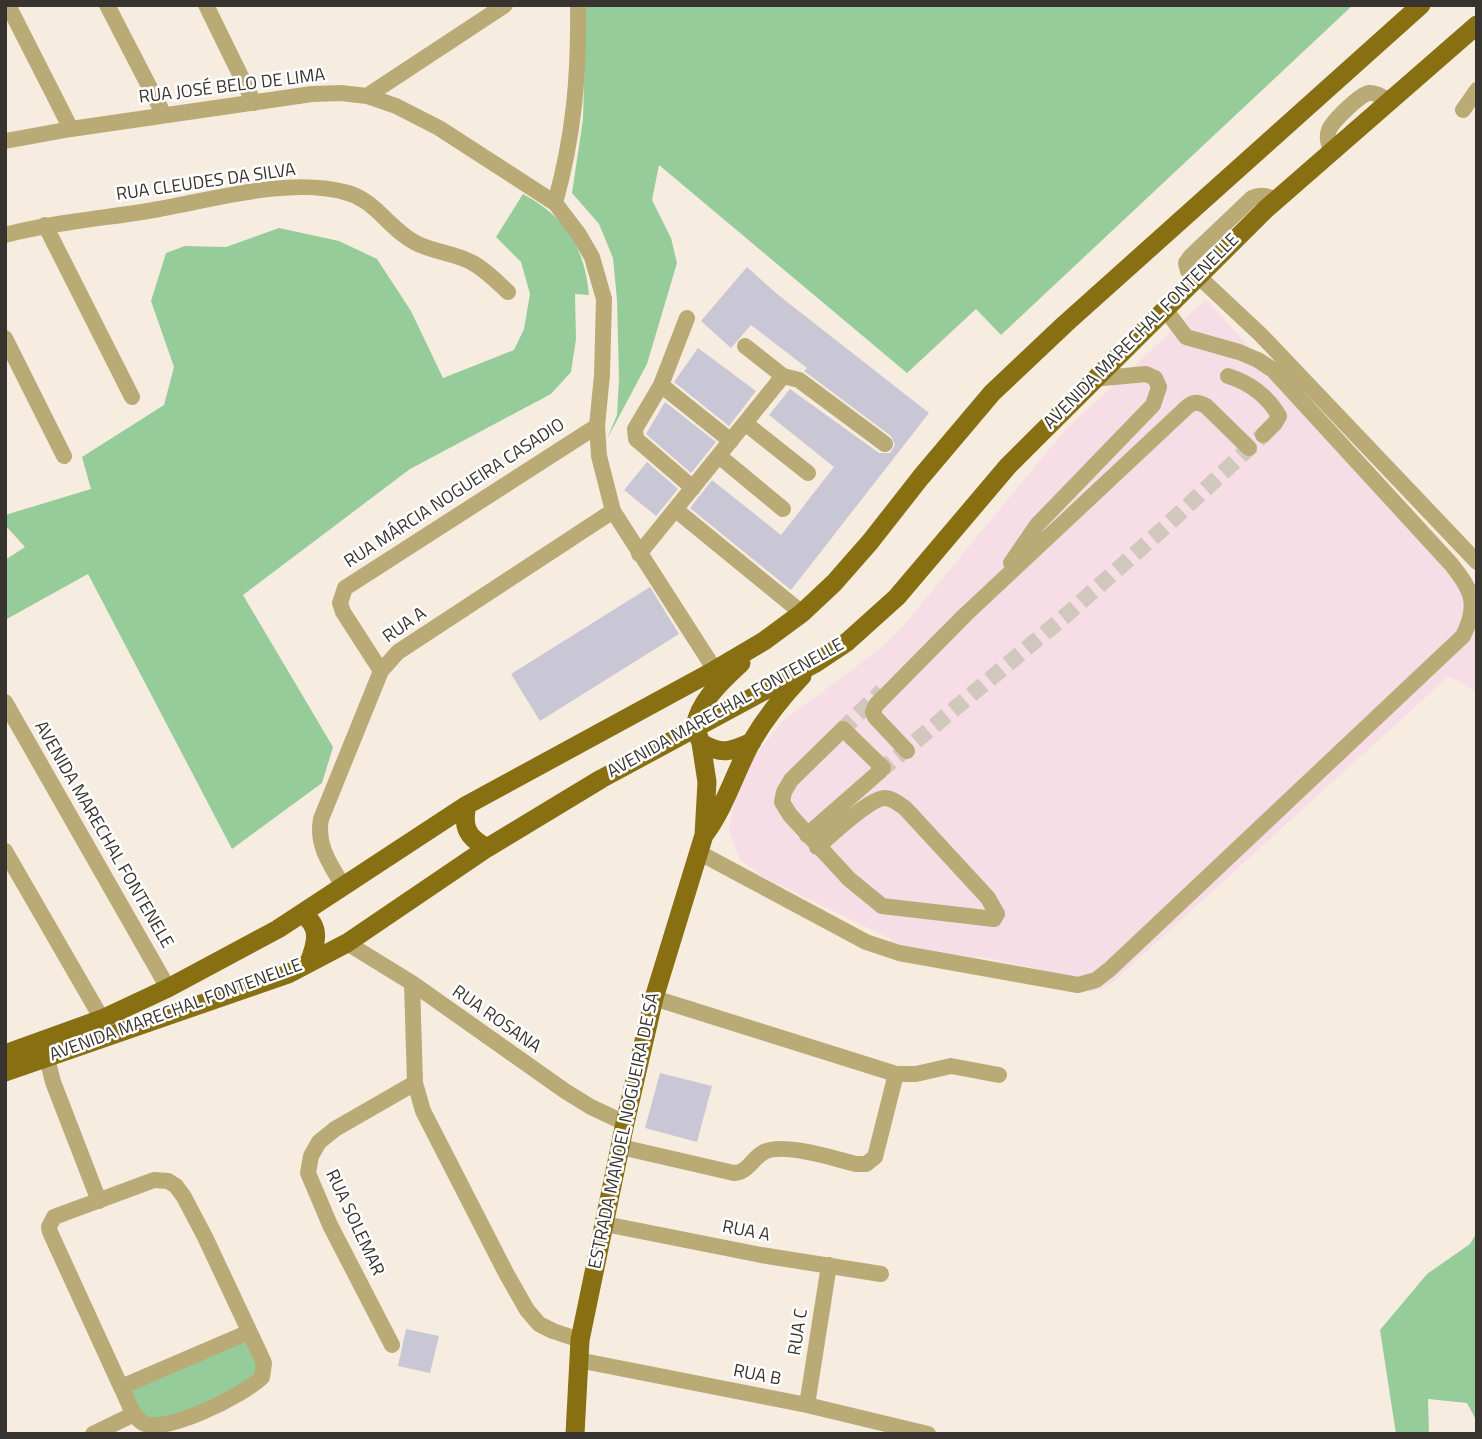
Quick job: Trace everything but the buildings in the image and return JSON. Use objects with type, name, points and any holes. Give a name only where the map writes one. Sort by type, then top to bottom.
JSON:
[{"type":"main road","name":"AVENIDA MARECHAL FONTENELLE","points":[[5,1054],[102,1019],[169,988],[302,915],[467,805],[715,670],[802,613],[834,583],[870,542],[992,393],[1420,5]]},
{"type":"main road","name":"AVENIDA MARECHAL FONTENELLE","points":[[5,1072],[288,974],[347,943],[487,848],[601,779],[698,735],[847,642],[897,597],[1008,466],[1198,276],[1276,200],[1477,25]]},
{"type":"main road","points":[[752,742],[735,750],[717,752],[698,735],[699,712],[722,681],[764,640]]},
{"type":"main road","name":"ESTRADA MANOEL NOGUEIRA DE SÁ","points":[[701,844],[724,804],[752,742],[787,692],[814,664]]},
{"type":"main road","name":"ESTRADA MANOEL NOGUEIRA DE SÁ","points":[[575,1434],[579,1350],[625,1123],[654,998],[701,844],[707,782],[698,735]]},
{"type":"main road","points":[[467,805],[464,826],[476,842],[487,848]]},
{"type":"main road","points":[[302,915],[311,920],[317,936],[309,963]]},
{"type":"street","points":[[8,5],[71,129]]},
{"type":"street","points":[[107,5],[164,115]]},
{"type":"street","points":[[206,5],[254,103]]},
{"type":"street","points":[[366,96],[505,5]]},
{"type":"street","points":[[555,203],[574,122],[579,5]]},
{"type":"street","points":[[1464,110],[1477,90]]},
{"type":"street","name":"RUA JOSÉ BELO DE LIMA","points":[[5,141],[164,115],[312,94],[341,93],[366,96],[396,106],[439,128],[555,203],[592,257],[604,299],[602,375],[597,426],[599,456],[613,511],[715,670]]},
{"type":"street","name":"RUA CLEUDES DA SILVA","points":[[5,235],[45,225],[142,212],[273,189],[326,189],[350,193],[373,206],[402,236],[419,245],[472,262],[508,292]]},
{"type":"street","points":[[45,225],[132,397]]},
{"type":"street","points":[[1198,276],[1261,335],[1477,562]]},
{"type":"street","points":[[701,844],[866,942],[899,953],[1078,985],[1096,980],[1110,969],[1464,636],[1471,620],[1472,603],[1469,588],[1451,564],[1273,370],[1238,352],[1186,337],[1165,309]]},
{"type":"street","points":[[687,318],[661,385],[635,429],[635,435],[636,439],[693,488]]},
{"type":"street","points":[[5,338],[64,456]]},
{"type":"street","points":[[745,346],[783,376],[799,380],[885,444]]},
{"type":"street","points":[[1001,573],[1014,560],[1037,525],[1153,405],[1159,387],[1155,378],[1146,374],[1093,379]]},
{"type":"street","points":[[639,554],[783,376]]},
{"type":"street","points":[[1228,376],[1247,382],[1279,416],[1263,435]]},
{"type":"street","points":[[661,385],[731,441]]},
{"type":"street","points":[[907,751],[875,718],[873,712],[876,705],[978,602],[1187,407],[1199,402],[1206,406],[1249,448]]},
{"type":"street","points":[[745,424],[808,473]]},
{"type":"street","name":"RUA MÁRCIA NOGUEIRA CASADIO","points":[[381,671],[343,612],[340,603],[345,588],[597,426]]},
{"type":"street","points":[[719,456],[783,509]]},
{"type":"street","points":[[676,510],[802,613]]},
{"type":"street","name":"RUA A","points":[[343,886],[323,853],[318,833],[321,819],[381,671],[398,652],[613,511]]},
{"type":"street","name":"AVENIDA MARECHAL FONTENELE","points":[[5,702],[169,988]]},
{"type":"street","points":[[812,841],[871,803],[883,798],[892,800],[905,808],[988,898],[997,914],[994,919],[882,906],[864,894],[812,841],[790,815],[782,802],[791,780],[842,730],[881,770],[812,841]]},
{"type":"street","points":[[5,851],[102,1019]]},
{"type":"street","name":"RUA ROSANA","points":[[347,943],[412,983],[565,1091],[625,1123]]},
{"type":"street","name":"RUA B","points":[[412,983],[415,1083],[423,1111],[506,1273],[527,1310],[539,1324],[579,1350],[929,1434]]},
{"type":"street","points":[[654,998],[896,1074],[916,1074],[951,1066],[999,1075]]},
{"type":"street","points":[[47,1058],[53,1082],[99,1201]]},
{"type":"street","points":[[621,1147],[734,1172],[747,1169],[759,1155],[776,1148],[856,1164],[871,1162],[875,1157],[896,1074]]},
{"type":"street","name":"RUA SOLEMAR","points":[[393,1345],[330,1225],[308,1173],[311,1156],[319,1142],[335,1129],[415,1083]]},
{"type":"street","points":[[154,1180],[168,1181],[176,1186],[205,1237],[264,1363],[262,1377],[256,1384],[193,1416],[157,1426],[141,1422],[134,1414],[49,1227],[54,1217],[99,1201],[154,1180]]},
{"type":"street","name":"RUA A","points":[[605,1224],[761,1255],[881,1274]]},
{"type":"street","name":"RUA C","points":[[807,1405],[829,1265]]},
{"type":"street","points":[[121,1387],[249,1332]]},
{"type":"street","points":[[93,1434],[134,1414]]},
{"type":"shaded area","points":[[1206,299],[1477,600],[1477,693],[1449,676],[1113,982],[1090,992],[1066,975],[978,956],[976,960],[890,945],[891,939],[761,876],[740,860],[729,832],[734,801],[751,760],[784,720],[881,648],[903,626],[1066,429]]},
{"type":"green space","points":[[586,5],[1353,5],[1001,335],[976,309],[907,373],[659,165],[652,200],[671,238],[677,263],[647,364],[607,439],[617,415],[619,379],[613,258],[599,224],[572,193],[583,119]]},
{"type":"green space","points":[[523,194],[562,224],[578,248],[583,263],[589,295],[575,294],[576,339],[571,372],[551,394],[410,469],[243,595],[333,747],[322,783],[232,849],[88,574],[5,620],[5,560],[25,547],[5,525],[5,515],[91,489],[82,457],[164,405],[174,367],[151,301],[166,253],[185,246],[226,247],[279,228],[339,241],[377,259],[411,311],[443,378],[514,350],[524,329],[530,294],[521,262],[496,237]]},
{"type":"green space","points":[[1477,1232],[1477,1422],[1467,1403],[1428,1399],[1429,1434],[1396,1434],[1380,1330],[1427,1274],[1470,1244]]},
{"type":"green space","points":[[247,1337],[259,1364],[256,1377],[173,1419],[142,1419],[126,1390]]},
{"type":"tunnel","points":[[879,772],[1064,617],[1263,435]]},
{"type":"tunnel","points":[[841,731],[882,691]]}]
